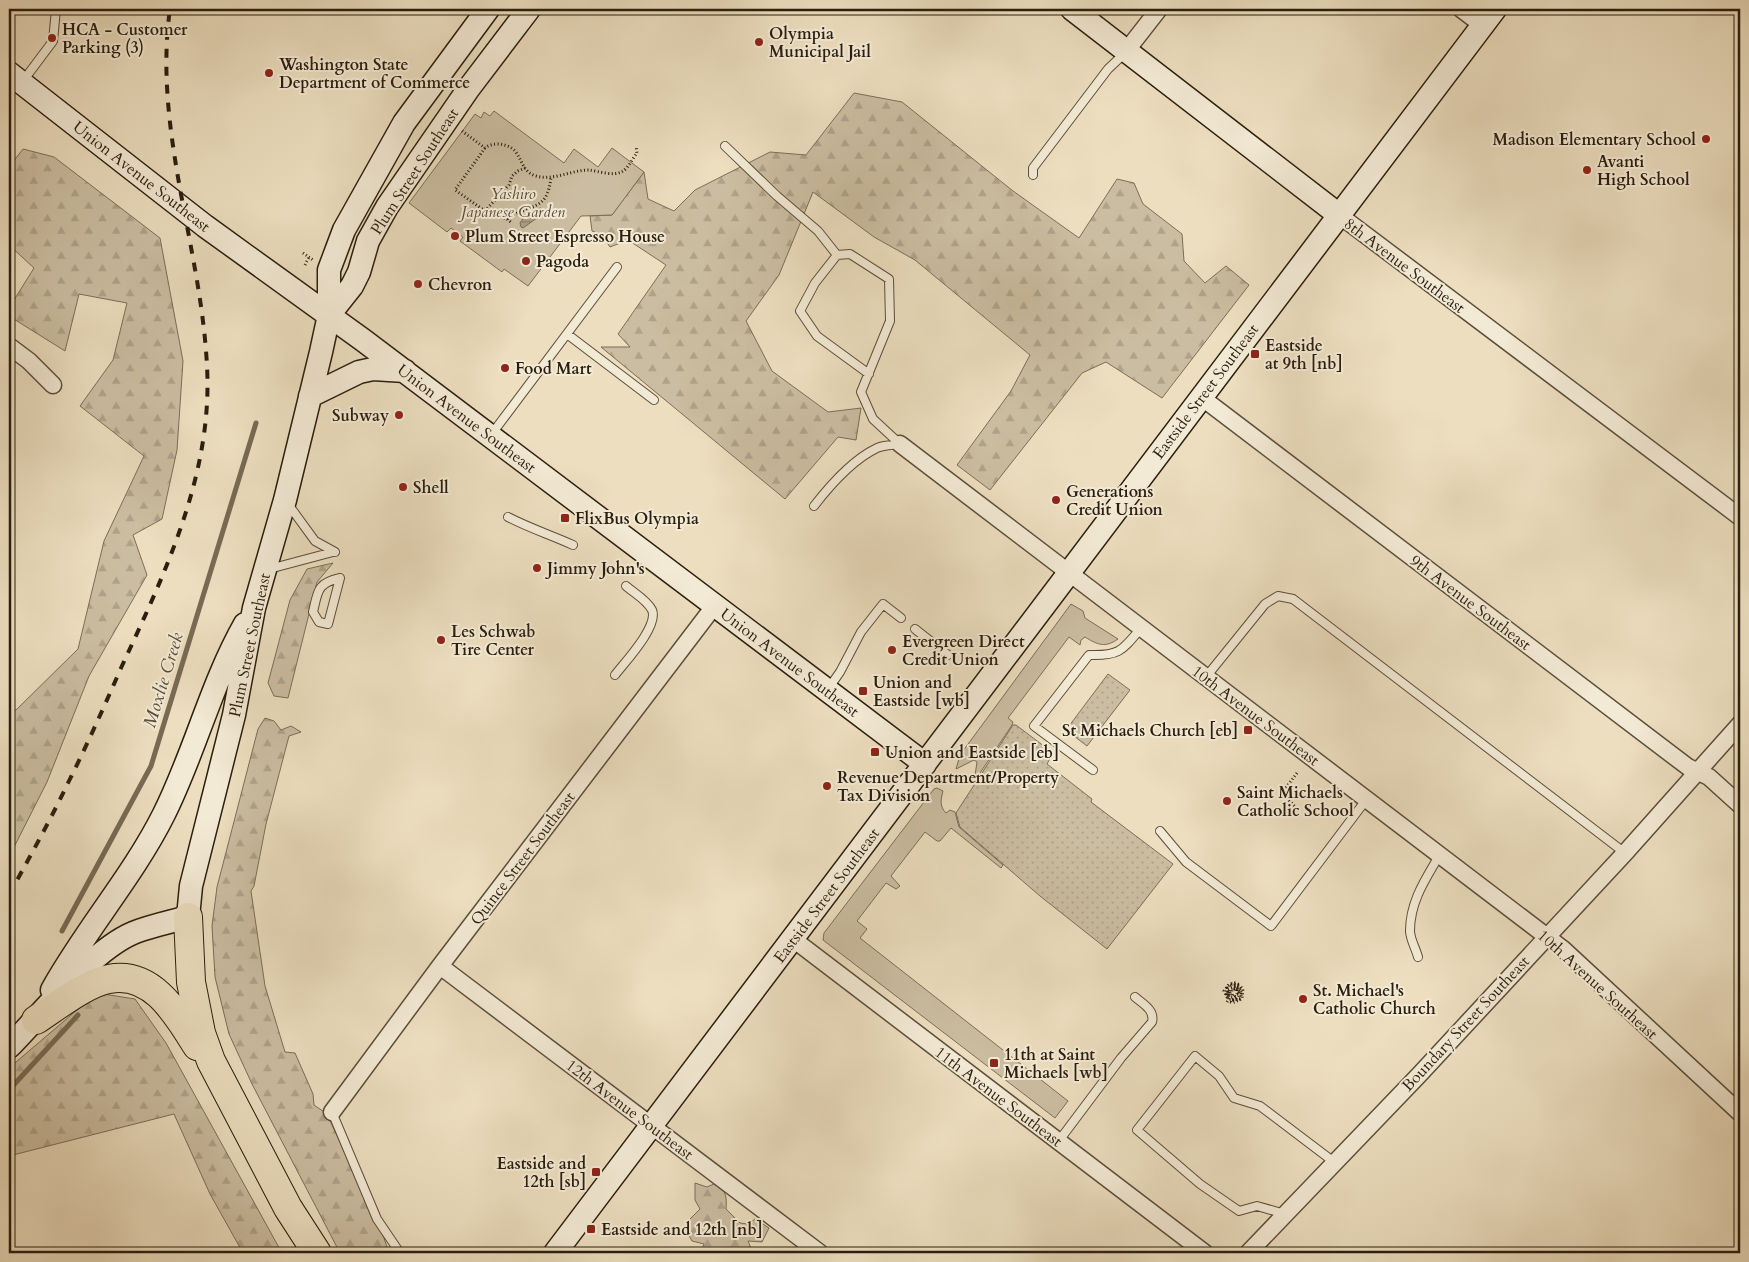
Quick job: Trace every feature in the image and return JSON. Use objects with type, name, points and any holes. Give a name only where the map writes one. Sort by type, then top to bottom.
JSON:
[{"type":"highway","points":[[188,917],[189,955],[195,1007],[201,1033],[216,1072],[288,1208],[307,1253]]},
{"type":"highway","points":[[36,1020],[95,984],[108,979],[119,978],[137,981],[162,997],[216,1072]]},
{"type":"highway","points":[[288,1208],[318,1253]]},
{"type":"street","name":"Plum Street Southeast","points":[[188,917],[191,886],[234,715],[254,608],[285,500],[329,316],[329,270],[344,230],[404,123],[488,9]]},
{"type":"street","name":"Plum Street Southeast","points":[[329,316],[352,286],[359,272],[368,241],[387,207],[469,88],[529,9]]},
{"type":"street","name":"8th Avenue Southeast","points":[[1072,9],[1339,215],[1740,517]]},
{"type":"street","points":[[1127,50],[1160,9]]},
{"type":"street","points":[[1461,9],[1489,17]]},
{"type":"street","name":"Eastside Street Southeast","points":[[555,1253],[1489,17]]},
{"type":"street","name":"Union Avenue Southeast","points":[[15,78],[205,226],[405,371],[925,764]]},
{"type":"street","points":[[9,346],[29,361],[53,385]]},
{"type":"street","points":[[310,396],[359,372],[373,369],[405,371]]},
{"type":"street","name":"9th Avenue Southeast","points":[[1201,397],[1684,764],[1717,783],[1740,805]]},
{"type":"street","name":"10th Avenue Southeast","points":[[900,444],[1563,949],[1740,1113]]},
{"type":"street","name":"Quince Street Southeast","points":[[332,1112],[440,966],[715,605]]},
{"type":"street","points":[[36,1020],[69,961],[133,868],[161,820],[192,748],[226,657],[254,608]]},
{"type":"street","name":"Boundary Street Southeast","points":[[1248,1253],[1419,1075],[1699,773],[1740,724]]},
{"type":"street","points":[[9,1047],[91,962],[110,946],[143,929],[188,917]]},
{"type":"street","name":"11th Avenue Southeast","points":[[793,939],[1205,1253]]},
{"type":"street","name":"12th Avenue Southeast","points":[[440,966],[820,1253]]},
{"type":"lane","points":[[15,78],[53,41],[56,9]]},
{"type":"lane","points":[[1033,175],[1033,168],[1102,76],[1127,50]]},
{"type":"lane","points":[[725,146],[777,196],[818,231],[837,255]]},
{"type":"lane","points":[[868,374],[817,336],[800,311],[815,283],[837,255],[850,254],[889,279],[890,321],[861,392],[873,419],[900,444]]},
{"type":"lane","points":[[490,436],[617,267]]},
{"type":"lane","points":[[567,334],[654,400]]},
{"type":"lane","points":[[814,506],[828,488],[866,455],[878,447],[900,444]]},
{"type":"lane","points":[[265,570],[320,554],[335,552],[315,541],[285,500]]},
{"type":"lane","points":[[508,517],[529,528],[555,536],[573,545]]},
{"type":"lane","points":[[340,578],[328,624],[320,622],[313,612],[319,587],[327,580],[340,578]]},
{"type":"lane","points":[[614,676],[652,625],[653,612],[648,605],[626,586]]},
{"type":"lane","points":[[1206,677],[1265,604],[1278,596],[1293,599],[1625,853]]},
{"type":"lane","points":[[827,690],[840,672],[861,632],[883,604],[902,618]]},
{"type":"lane","points":[[1092,770],[1034,726],[1089,655],[1111,655],[1124,649],[1140,628]]},
{"type":"lane","points":[[915,629],[948,655]]},
{"type":"lane","points":[[1160,831],[1186,862],[1271,926],[1366,800]]},
{"type":"lane","points":[[1418,957],[1410,932],[1413,908],[1420,887],[1439,856]]},
{"type":"lane","points":[[1058,1142],[1121,1058],[1152,1022],[1153,1016],[1150,1009],[1134,997]]},
{"type":"lane","points":[[1286,1214],[1257,1206],[1239,1211],[1193,1178],[1137,1130],[1195,1056],[1219,1076],[1234,1098],[1260,1106],[1334,1162]]},
{"type":"lane","points":[[332,1112],[377,1219],[400,1253]]},
{"type":"path","points":[[461,130],[485,148]]},
{"type":"path","points":[[512,223],[508,219],[485,211],[455,190],[485,148],[492,145],[508,146],[533,175],[551,177],[586,170],[616,174],[624,171],[637,153],[636,146]]},
{"type":"path","points":[[485,211],[509,185],[512,176],[526,168]]},
{"type":"path","points":[[508,219],[543,202],[547,195],[551,177]]},
{"type":"path","points":[[303,253],[315,261]]},
{"type":"path","points":[[304,265],[309,257]]},
{"type":"path","points":[[1297,772],[1282,793],[1300,812]]},
{"type":"path","points":[[1227,1002],[1229,998],[1227,996],[1227,988],[1226,993],[1228,999],[1225,996],[1224,990],[1229,984],[1236,983],[1240,985],[1232,984],[1228,986],[1235,985],[1239,987],[1242,990],[1241,998],[1243,991],[1240,986],[1244,993],[1240,1001],[1232,1003],[1229,1001],[1240,999],[1231,1000],[1238,998],[1241,992],[1236,986],[1232,987],[1228,990],[1229,997],[1229,990],[1231,994],[1232,990],[1236,989],[1232,988],[1236,988],[1239,992],[1239,995],[1237,990],[1237,994],[1233,996],[1238,996],[1235,998],[1231,997],[1234,992]]},
{"type":"green space","points":[[854,93],[902,102],[1013,191],[1079,238],[1117,179],[1134,183],[1143,204],[1182,234],[1184,261],[1205,283],[1226,266],[1249,285],[1162,398],[1106,362],[1082,373],[990,490],[957,465],[1011,391],[1030,355],[915,260],[874,237],[813,192],[779,275],[746,321],[772,371],[828,412],[861,408],[856,440],[838,437],[785,499],[601,347],[630,347],[618,334],[666,265],[628,240],[610,247],[602,235],[592,231],[590,216],[612,215],[644,172],[648,199],[674,211],[695,190],[770,152],[806,155]]},
{"type":"green space","name":"Yashiro Japanese Garden","points":[[494,111],[564,163],[574,149],[598,167],[612,148],[644,172],[612,215],[581,216],[528,286],[504,269],[502,272],[460,241],[463,237],[451,228],[447,232],[409,203],[475,114],[481,118],[484,112],[490,116]]},
{"type":"green space","points":[[23,149],[54,157],[160,238],[183,361],[177,450],[162,519],[133,535],[147,575],[89,676],[47,782],[9,857],[9,711],[16,710],[78,649],[104,541],[144,456],[80,406],[113,360],[127,303],[79,294],[65,351],[9,316],[9,308],[34,268],[9,245],[9,167]]},
{"type":"green space","points":[[333,563],[317,582],[288,698],[274,696],[268,683],[290,600],[307,569]]},
{"type":"green space","points":[[1071,604],[1083,611],[1085,618],[1118,639],[1109,644],[1102,644],[1085,637],[1081,640],[1080,645],[1069,637],[1008,718],[1013,722],[1012,725],[974,782],[977,762],[974,760],[956,769],[960,755]]},
{"type":"green space","points":[[1108,674],[1130,690],[1087,746],[1066,730]]},
{"type":"green space","points":[[265,718],[274,721],[281,730],[291,726],[301,732],[289,736],[266,824],[254,886],[251,891],[265,986],[285,1052],[295,1053],[313,1094],[314,1105],[327,1114],[384,1238],[387,1247],[384,1253],[340,1253],[252,1084],[229,1034],[215,977],[212,926],[217,887],[258,729]]},
{"type":"green space","points":[[1013,725],[1016,725],[1053,753],[1047,764],[1092,799],[1091,802],[1173,864],[1107,949],[1040,896],[960,827],[956,813]]},
{"type":"green space","points":[[937,788],[943,791],[941,805],[946,813],[950,810],[955,812],[959,827],[1003,865],[1001,868],[951,828],[940,841],[937,841],[925,832],[891,876],[900,886],[896,889],[886,883],[857,921],[867,929],[860,938],[1068,1101],[1055,1118],[823,940],[824,933],[934,789]]},
{"type":"green space","points":[[97,993],[135,999],[166,1043],[282,1253],[243,1253],[210,1194],[174,1114],[9,1156],[9,1068]]},
{"type":"green space","points":[[695,1183],[707,1187],[716,1183],[725,1194],[726,1209],[740,1223],[748,1224],[755,1219],[769,1228],[762,1242],[748,1241],[753,1253],[700,1253],[704,1244],[692,1241],[687,1232],[690,1219],[700,1209],[695,1200]]},
{"type":"shaded area","points":[[541,208],[543,211],[541,215],[523,228],[521,227],[520,223],[528,211],[536,211],[536,209]]},
{"type":"waterway","name":"Moxlie Creek","points":[[62,931],[151,766],[256,423]]},
{"type":"waterway","name":"Moxlie Creek","points":[[9,1090],[78,1015]]},
{"type":"railway","points":[[9,895],[75,769],[154,596],[183,522],[194,484],[202,445],[207,406],[207,366],[203,321],[180,188],[168,99],[166,54],[170,9]]},
{"type":"place","name":"HCA - Customer Parking (3)","points":[[52,38]]},
{"type":"place","name":"Olympia Municipal Jail","points":[[759,42]]},
{"type":"place","name":"Washington State Department of Commerce","points":[[269,73]]},
{"type":"place","name":"Madison Elementary School","points":[[1706,139]]},
{"type":"place","name":"Avanti High School","points":[[1587,170]]},
{"type":"place","name":"Plum Street Espresso House","points":[[455,236]]},
{"type":"place","name":"Pagoda","points":[[526,261]]},
{"type":"place","name":"Chevron","points":[[418,284]]},
{"type":"place","name":"Eastside at 9th [nb]","points":[[1255,354]]},
{"type":"place","name":"Food Mart","points":[[505,368]]},
{"type":"place","name":"Subway","points":[[399,415]]},
{"type":"place","name":"Shell","points":[[403,487]]},
{"type":"place","name":"Generations Credit Union","points":[[1056,500]]},
{"type":"place","name":"FlixBus Olympia","points":[[565,518]]},
{"type":"place","name":"Jimmy John's","points":[[537,568]]},
{"type":"place","name":"Les Schwab Tire Center","points":[[441,640]]},
{"type":"place","name":"Evergreen Direct Credit Union","points":[[892,650]]},
{"type":"place","name":"Union and Eastside [wb]","points":[[863,691]]},
{"type":"place","name":"St Michaels Church [eb]","points":[[1248,730]]},
{"type":"place","name":"Union and Eastside [eb]","points":[[875,752]]},
{"type":"place","name":"Revenue Department/Property Tax Division","points":[[827,786]]},
{"type":"place","name":"Saint Michaels Catholic School","points":[[1227,801]]},
{"type":"place","name":"St. Michael's Catholic Church","points":[[1303,999]]},
{"type":"place","name":"11th at Saint Michaels [wb]","points":[[994,1063]]},
{"type":"place","name":"Eastside and 12th [sb]","points":[[596,1172]]},
{"type":"place","name":"Eastside and 12th [nb]","points":[[591,1229]]}]
